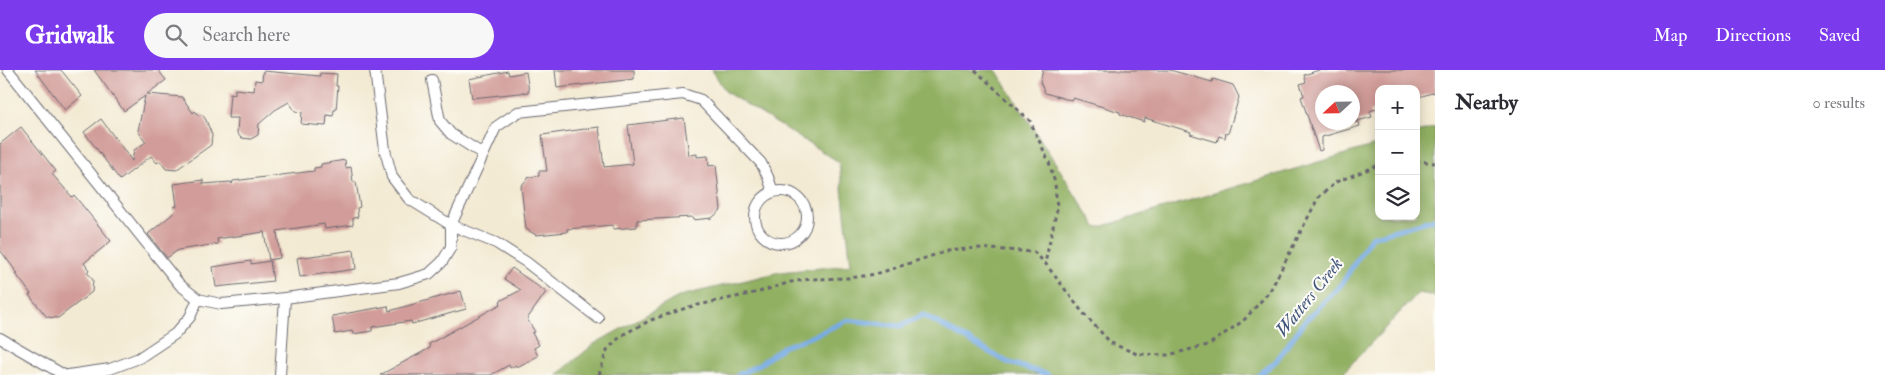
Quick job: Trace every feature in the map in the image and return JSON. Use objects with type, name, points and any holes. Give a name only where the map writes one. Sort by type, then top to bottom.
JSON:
[{"type":"lane","points":[[8,70],[180,285],[198,299],[221,304],[285,298],[399,283],[429,274],[442,262],[451,247],[451,226],[496,127],[518,112],[683,94],[701,100],[761,163],[773,192]]},
{"type":"lane","points":[[376,70],[385,150],[392,177],[408,199],[451,226],[496,243],[526,262],[598,318]]},
{"type":"lane","points":[[432,80],[440,121],[451,134],[483,154]]},
{"type":"lane","points":[[773,192],[785,192],[794,195],[806,210],[802,232],[789,242],[780,244],[765,238],[758,232],[755,223],[755,213],[758,204],[764,197],[773,192]]},
{"type":"lane","points":[[280,375],[285,298]]},
{"type":"lane","points":[[0,338],[66,375],[110,369],[139,358],[175,334],[190,317],[198,299]]},
{"type":"path","points":[[975,70],[1030,121],[1049,162],[1055,183],[1057,209],[1045,263]]},
{"type":"path","points":[[1420,161],[1435,163]]},
{"type":"path","points":[[599,375],[608,350],[622,335],[651,320],[689,307],[759,292],[791,282],[811,279],[850,278],[876,274],[947,251],[977,248],[1034,252],[1045,263],[1082,313],[1111,342],[1137,354],[1168,355],[1208,345],[1243,321],[1270,291],[1318,198],[1336,182],[1375,167]]},
{"type":"green space","points":[[712,70],[996,70],[1097,228],[1375,145],[1375,220],[1420,220],[1420,132],[1435,127],[1435,296],[1418,293],[1341,375],[557,375],[594,344],[680,296],[780,272],[851,265],[839,162],[726,92]]},
{"type":"building","points":[[35,70],[61,70],[82,96],[65,110]]},
{"type":"building","points":[[94,70],[158,70],[166,80],[147,94],[182,97],[193,113],[195,111],[199,116],[202,114],[206,120],[212,135],[211,145],[176,170],[166,169],[160,161],[157,163],[151,156],[120,180],[84,132],[101,119],[132,161],[134,150],[146,142],[138,131],[145,96],[124,111]]},
{"type":"building","points":[[555,70],[634,70],[634,79],[557,88]]},
{"type":"building","points":[[1043,70],[1170,70],[1212,82],[1213,79],[1233,85],[1239,97],[1228,134],[1226,133],[1225,138],[1219,136],[1217,142],[1145,118],[1144,122],[1120,114],[1120,112],[1073,98],[1073,100],[1066,99],[1045,93],[1040,82]]},
{"type":"building","points":[[1319,70],[1435,70],[1435,92],[1420,97],[1420,85],[1375,85],[1375,109],[1370,111],[1372,117],[1360,120],[1360,85],[1315,85],[1315,130],[1346,130],[1322,137],[1322,150],[1319,151],[1301,97],[1304,96],[1300,84],[1306,82],[1304,75]]},
{"type":"building","points":[[263,71],[320,76],[320,73],[337,74],[336,110],[334,110],[333,116],[327,115],[326,126],[301,124],[302,112],[295,111],[289,102],[275,110],[259,124],[258,135],[251,139],[241,138],[237,133],[238,118],[228,118],[230,93],[235,94],[235,89],[254,91],[255,80],[262,81]]},
{"type":"building","points":[[508,71],[509,75],[526,72],[529,92],[472,98],[469,79]]},
{"type":"building","points":[[684,118],[689,155],[697,154],[697,157],[708,156],[709,166],[716,165],[721,210],[712,218],[693,220],[692,217],[637,220],[637,227],[613,229],[613,225],[567,229],[567,232],[536,235],[526,229],[521,186],[529,177],[539,176],[539,171],[547,171],[542,135],[599,127],[604,167],[633,164],[628,125]]},
{"type":"building","points":[[21,127],[56,171],[52,174],[72,197],[74,195],[111,241],[84,263],[89,270],[87,272],[93,280],[92,292],[58,318],[47,317],[29,295],[31,294],[0,250],[0,144]]},
{"type":"building","points":[[345,160],[346,168],[351,167],[353,182],[356,182],[360,207],[357,208],[358,217],[353,218],[353,225],[325,229],[324,224],[277,231],[280,258],[269,260],[264,232],[217,239],[218,244],[178,250],[167,258],[148,234],[175,212],[174,207],[177,206],[174,184],[203,180],[203,184],[231,182],[232,184],[233,181],[314,171],[314,168],[321,167],[321,164]]},
{"type":"building","points":[[354,250],[356,269],[300,277],[297,258]]},
{"type":"building","points":[[251,261],[251,264],[270,261],[273,281],[216,287],[213,267]]},
{"type":"building","points":[[512,268],[546,292],[527,319],[535,332],[532,333],[539,345],[534,348],[538,356],[517,367],[516,365],[510,368],[509,365],[491,375],[380,375],[430,348],[429,344],[501,304],[500,301],[521,290],[504,279]]},
{"type":"building","points":[[461,291],[466,309],[412,324],[411,321],[372,327],[372,331],[353,334],[352,331],[335,334],[332,316],[388,306],[389,311]]},
{"type":"waterway","name":"Watters Creek","points":[[1259,375],[1276,361],[1305,321],[1341,285],[1371,237],[1435,219]]},
{"type":"waterway","name":"Watters Creek","points":[[738,375],[760,364],[783,347],[848,320],[900,326],[923,315],[1007,362],[1048,375]]}]
